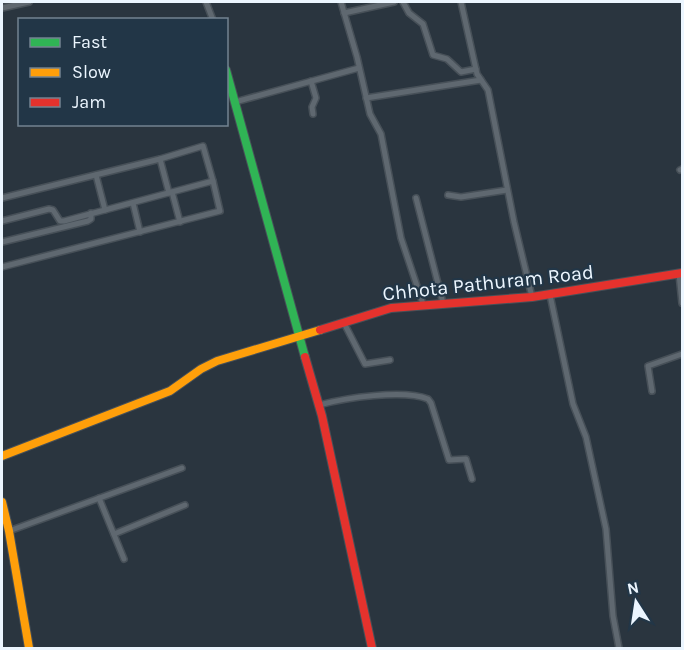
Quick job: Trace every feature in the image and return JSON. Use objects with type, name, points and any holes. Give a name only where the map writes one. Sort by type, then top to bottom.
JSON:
[{"type":"main road","points":[[228,77],[319,405],[372,648]]},
{"type":"main road","name":"Chhota Pathuram Road","points":[[2,456],[170,391],[201,369],[217,361],[391,308],[550,295],[681,274]]},
{"type":"main road","points":[[2,502],[29,648]]},
{"type":"street","points":[[2,8],[29,2]]},
{"type":"street","points":[[206,2],[212,18]]},
{"type":"street","points":[[341,2],[372,119],[381,134],[400,238],[423,304]]},
{"type":"street","points":[[344,13],[394,2]]},
{"type":"street","points":[[403,2],[409,13],[423,24],[433,55],[451,62],[461,72],[476,69]]},
{"type":"street","points":[[461,2],[476,69],[488,90],[507,190],[532,297]]},
{"type":"street","points":[[235,102],[360,68]]},
{"type":"street","points":[[366,98],[481,80]]},
{"type":"street","points":[[311,81],[316,98],[312,107],[313,114]]},
{"type":"street","points":[[2,198],[203,147],[220,212],[2,267]]},
{"type":"street","points":[[160,159],[180,222]]},
{"type":"street","points":[[96,175],[105,210]]},
{"type":"street","points":[[2,221],[53,210],[60,221],[213,181]]},
{"type":"street","points":[[447,195],[461,197],[507,190]]},
{"type":"street","points":[[416,198],[443,303]]},
{"type":"street","points":[[133,203],[140,232]]},
{"type":"street","points":[[2,242],[88,221],[91,219],[91,213]]},
{"type":"street","points":[[681,274],[682,303]]},
{"type":"street","points":[[550,295],[573,404],[586,437],[606,529],[613,616],[619,648]]},
{"type":"street","points":[[344,323],[365,364],[390,360]]},
{"type":"street","points":[[652,391],[648,366],[682,354]]},
{"type":"street","points":[[319,405],[343,399],[394,395],[428,399],[447,457],[452,461],[466,459],[472,479]]},
{"type":"street","points":[[9,531],[182,468]]},
{"type":"street","points":[[99,498],[124,558]]},
{"type":"street","points":[[114,534],[185,505]]},
{"type":"traffic: fast","points":[[228,77],[305,357]]},
{"type":"traffic: slow","points":[[2,456],[170,391],[201,369],[217,361],[320,330]]},
{"type":"traffic: slow","points":[[2,502],[29,648]]},
{"type":"traffic: jam","points":[[320,330],[391,308],[532,297],[682,273]]},
{"type":"traffic: jam","points":[[305,357],[322,416],[372,648]]}]
